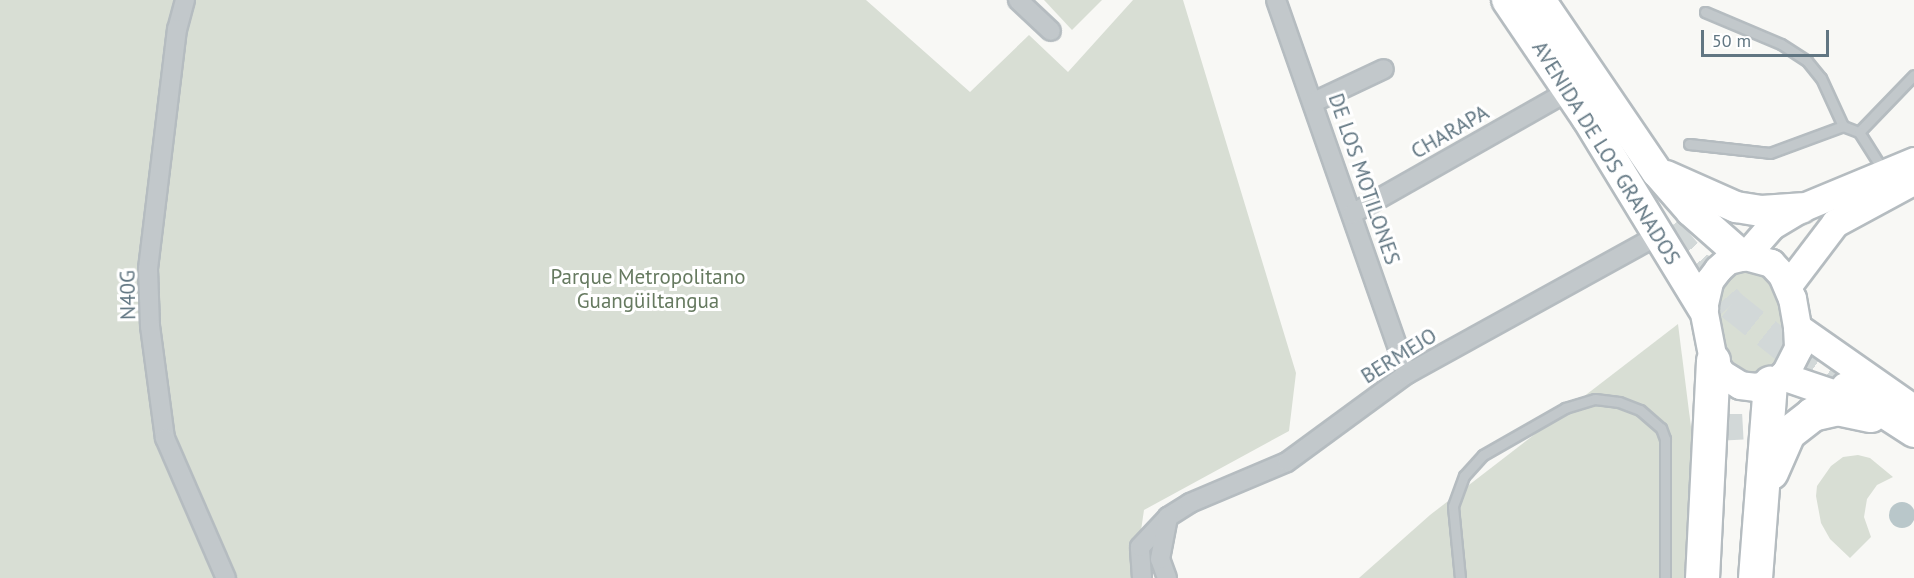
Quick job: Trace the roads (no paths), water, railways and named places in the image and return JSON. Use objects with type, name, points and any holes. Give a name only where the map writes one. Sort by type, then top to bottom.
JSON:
[{"type":"highway","points":[[1702,578],[1713,360]]},
{"type":"highway","points":[[1755,578],[1759,502],[1776,380]]},
{"type":"highway","points":[[1759,502],[1788,433],[1812,414],[1837,408],[1870,415]]},
{"type":"highway","points":[[1725,578],[1727,440]]},
{"type":"main road","name":"AVENIDA DE LOS GRANADOS","points":[[1507,0],[1570,90],[1703,308]]},
{"type":"main road","name":"AVENIDA DE LOS GRANADOS","points":[[1540,0],[1650,184],[1691,211],[1744,256]]},
{"type":"main road","points":[[1587,118],[1650,184],[1736,207],[1762,211],[1801,208]]},
{"type":"main road","points":[[1846,388],[1914,432]]},
{"type":"street","name":"N40G","points":[[185,0],[177,29],[148,269],[150,326],[165,438],[226,578]]},
{"type":"street","points":[[1018,0],[1051,31]]},
{"type":"street","name":"DE LOS MOTILONES","points":[[1279,1],[1407,374]]},
{"type":"street","points":[[1314,102],[1384,69]]},
{"type":"street","name":"CHARAPA","points":[[1352,214],[1570,90]]},
{"type":"street","points":[[1744,256],[1771,226],[1801,208],[1914,161]]},
{"type":"street","points":[[1788,285],[1835,223],[1914,181]]},
{"type":"street","name":"BERMEJO","points":[[1142,578],[1140,547],[1168,517],[1190,503],[1287,462],[1407,374],[1657,236]]},
{"type":"street","points":[[1776,380],[1798,348],[1797,327],[1788,285],[1771,263],[1744,256],[1728,260],[1713,275],[1704,294],[1703,308],[1713,360],[1720,373],[1740,385],[1776,380],[1844,397],[1914,443]]},
{"type":"street","points":[[1797,327],[1914,409]]},
{"type":"street","points":[[1167,578],[1160,559],[1168,517]]},
{"type":"lane","points":[[1705,12],[1780,44],[1807,61],[1821,78],[1843,126]]},
{"type":"lane","points":[[1859,132],[1914,75]]},
{"type":"lane","points":[[1689,144],[1770,153],[1843,126],[1859,132],[1873,149],[1885,175]]},
{"type":"lane","points":[[1460,578],[1453,506],[1464,476],[1483,455],[1565,408],[1595,399],[1619,402],[1640,410],[1661,428],[1665,439],[1665,578]]},
{"type":"tunnel","points":[[1667,230],[1731,305],[1789,351],[1846,388]]},
{"type":"tunnel","points":[[1723,365],[1727,440]]},
{"type":"park label","name":"Parque Metropolitano Guangüiltangua","points":[[648,289]]}]
